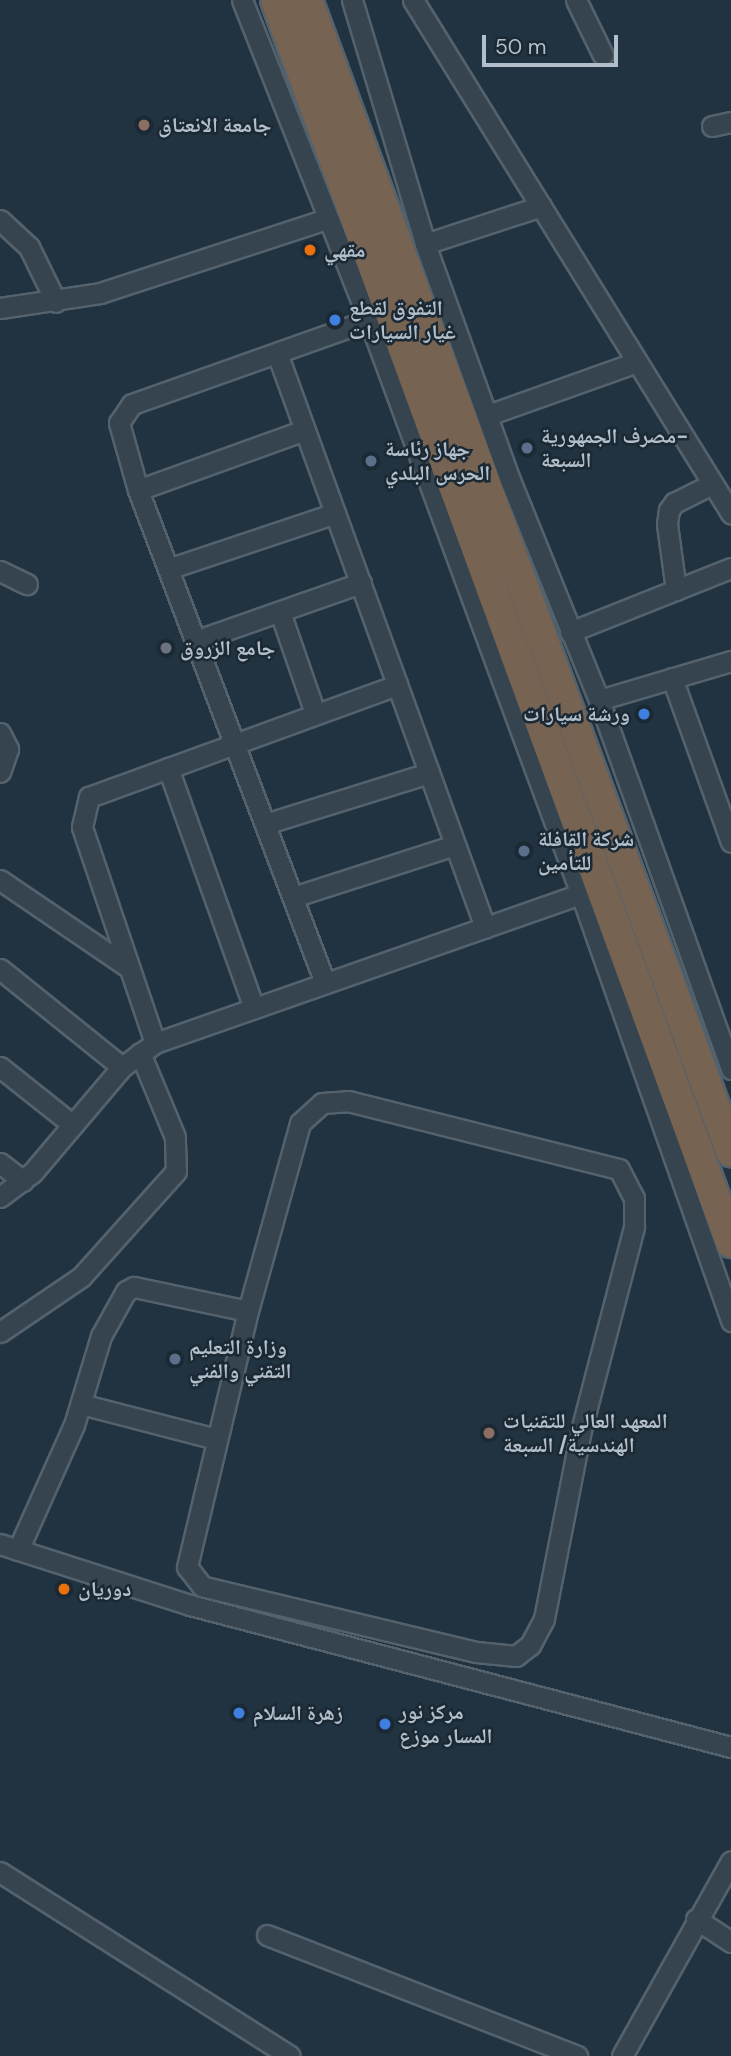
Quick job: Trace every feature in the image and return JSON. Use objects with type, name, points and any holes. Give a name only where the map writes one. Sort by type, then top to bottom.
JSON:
[{"type":"highway","points":[[276,0],[419,424],[731,1242]]},
{"type":"highway","points":[[307,0],[731,1151]]},
{"type":"street","points":[[242,0],[369,320],[419,424]]},
{"type":"street","points":[[352,0],[425,244],[725,1035],[731,1069]]},
{"type":"street","points":[[576,0],[603,55]]},
{"type":"street","points":[[415,1],[731,513]]},
{"type":"street","points":[[425,244],[541,206]]},
{"type":"street","points":[[0,308],[56,302],[203,262],[327,219]]},
{"type":"street","points":[[0,220],[29,247],[56,302]]},
{"type":"street","points":[[325,983],[138,490],[120,432],[126,409],[369,320]]},
{"type":"street","points":[[277,353],[485,928]]},
{"type":"street","points":[[488,415],[637,362]]},
{"type":"street","points":[[138,490],[305,430]]},
{"type":"street","points":[[676,590],[667,524],[669,510],[674,503],[712,484]]},
{"type":"street","points":[[168,569],[335,513]]},
{"type":"street","points":[[459,532],[581,894],[731,1321]]},
{"type":"street","points":[[570,632],[731,568]]},
{"type":"street","points":[[0,571],[27,584]]},
{"type":"street","points":[[195,640],[360,583]]},
{"type":"street","points":[[280,612],[316,713]]},
{"type":"street","points":[[599,700],[731,661]]},
{"type":"street","points":[[672,678],[731,842]]},
{"type":"street","points":[[0,1332],[81,1277],[176,1171],[174,1137],[128,967],[82,815],[96,792],[397,685]]},
{"type":"street","points":[[0,733],[8,749],[0,772]]},
{"type":"street","points":[[168,768],[254,1008]]},
{"type":"street","points":[[265,824],[429,773]]},
{"type":"street","points":[[293,897],[455,845]]},
{"type":"street","points":[[0,880],[128,967]]},
{"type":"street","points":[[0,1197],[23,1181],[122,1067],[148,1048],[254,1008],[581,894]]},
{"type":"street","points":[[0,969],[122,1067]]},
{"type":"street","points":[[0,1067],[73,1125]]},
{"type":"street","points":[[348,1101],[416,1116],[619,1169],[634,1198],[634,1227],[581,1430],[544,1619],[530,1645],[516,1656],[476,1652],[202,1586],[187,1567],[188,1552],[216,1439],[300,1124],[322,1103],[348,1101]]},
{"type":"street","points":[[0,1163],[23,1181]]},
{"type":"street","points":[[248,1311],[134,1287],[118,1300],[107,1324],[51,1487],[9,1547],[190,1605],[731,1747]]},
{"type":"street","points":[[81,1404],[216,1439]]},
{"type":"street","points":[[623,2056],[696,1919],[731,1861]]},
{"type":"street","points":[[0,1872],[290,2056]]},
{"type":"street","points":[[696,1919],[731,1942]]},
{"type":"street","points":[[267,1935],[577,2056]]},
{"type":"place","name":"جامعة الانعتاق","points":[[144,125]]},
{"type":"place","name":"مقهي","points":[[310,250]]},
{"type":"place","name":"التفوق لقطع غيار السيارات","points":[[335,320]]},
{"type":"place","name":"مصرف الجمهورية- السبعة","points":[[527,448]]},
{"type":"place","name":"جهاز رئاسة الحرس البلدي","points":[[371,461]]},
{"type":"place","name":"جامع الزروق","points":[[166,648]]},
{"type":"place","name":"ورشة سيارات","points":[[644,714]]},
{"type":"place","name":"شركة القافلة للتأمين","points":[[524,851]]},
{"type":"place","name":"وزارة التعليم التقني والفني","points":[[175,1359]]},
{"type":"place","name":"المعهد العالي للتقنيات الهندسية/ السبعة","points":[[489,1433]]},
{"type":"place","name":"دوريان","points":[[64,1589]]},
{"type":"place","name":"زهرة السلام","points":[[239,1713]]},
{"type":"place","name":"مركز نور المسار موزع","points":[[385,1724]]}]
